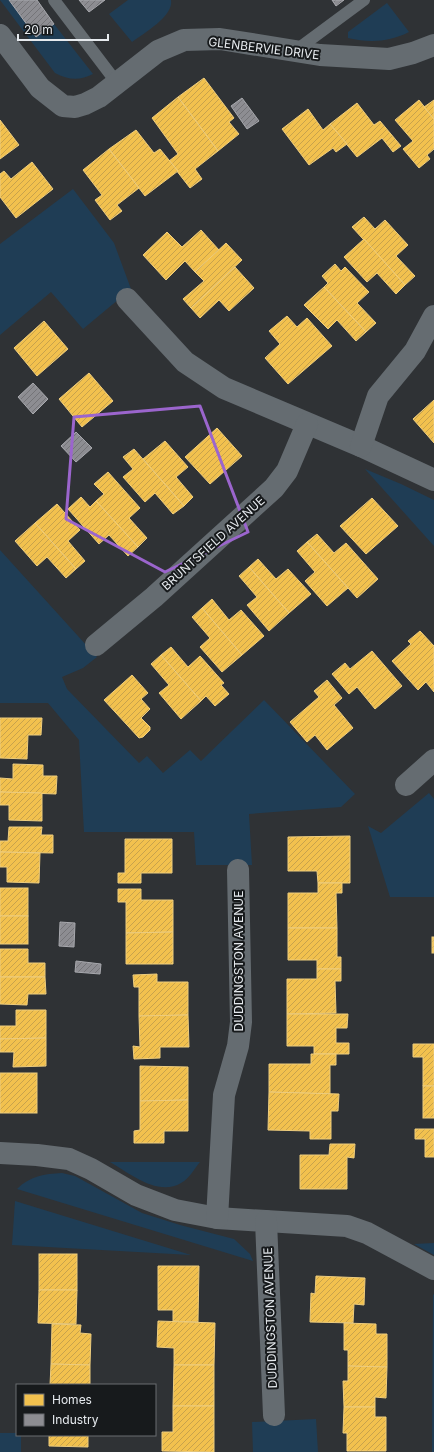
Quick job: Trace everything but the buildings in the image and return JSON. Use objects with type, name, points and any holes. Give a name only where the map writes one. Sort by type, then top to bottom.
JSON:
[{"type":"street","name":"GLENBERVIE DRIVE","points":[[0,36],[40,88],[53,100],[63,106],[85,104],[99,97],[158,51],[184,40],[220,39],[320,55],[389,59],[413,53],[434,45]]},
{"type":"street","points":[[127,299],[185,362],[224,388],[361,446],[434,480]]},
{"type":"street","points":[[361,446],[378,396],[415,351],[434,316]]},
{"type":"street","name":"BRUNTSFIELD AVENUE","points":[[96,645],[154,596],[274,488],[287,470],[307,424]]},
{"type":"street","points":[[406,785],[434,760]]},
{"type":"street","name":"DUDDINGSTON AVENUE","points":[[217,1218],[224,1095],[238,1046],[241,1022],[238,870]]},
{"type":"street","points":[[0,1153],[37,1155],[69,1159],[92,1169],[136,1195],[175,1210],[217,1218],[266,1222],[322,1223],[347,1226],[367,1233],[434,1269]]},
{"type":"street","name":"DUDDINGSTON AVENUE","points":[[266,1222],[274,1415]]},
{"type":"lane","points":[[54,0],[117,83]]},
{"type":"lane","points":[[295,51],[364,0]]},
{"type":"highlighted area","points":[[200,406],[248,532],[165,572],[66,519],[74,417]]},
{"type":"shaded area","points":[[0,0],[9,0],[36,37],[54,24],[93,74],[83,78],[74,79],[55,73]]},
{"type":"shaded area","points":[[128,0],[171,0],[171,6],[168,12],[157,24],[132,42],[109,14]]},
{"type":"shaded area","points":[[387,3],[409,32],[394,38],[379,41],[364,41],[348,38],[348,32]]},
{"type":"shaded area","points":[[73,189],[114,243],[131,289],[83,329],[51,292],[0,335],[0,244]]},
{"type":"shaded area","points":[[365,469],[434,500],[434,546]]},
{"type":"shaded area","points":[[0,550],[97,657],[83,668],[62,677],[67,689],[139,763],[147,756],[163,773],[190,750],[201,761],[264,700],[355,794],[341,807],[249,814],[252,865],[196,865],[194,832],[84,832],[79,740],[48,703],[0,703]]},
{"type":"shaded area","points":[[429,793],[434,799],[434,897],[390,897],[368,826],[381,833]]},
{"type":"shaded area","points":[[110,1162],[200,1162],[184,1181],[172,1187],[163,1187],[144,1182]]},
{"type":"shaded area","points":[[62,1173],[75,1176],[142,1213],[180,1225],[234,1239],[250,1254],[253,1261],[17,1189],[32,1178]]},
{"type":"shaded area","points":[[15,1201],[191,1255],[12,1245]]},
{"type":"shaded area","points":[[434,1243],[434,1255],[414,1244]]},
{"type":"shaded area","points":[[433,1294],[434,1452],[432,1452]]},
{"type":"shaded area","points":[[316,1419],[318,1452],[253,1452],[252,1422]]},
{"type":"shaded area","points":[[0,1433],[16,1433],[16,1436],[21,1436],[21,1452],[0,1452]]}]
